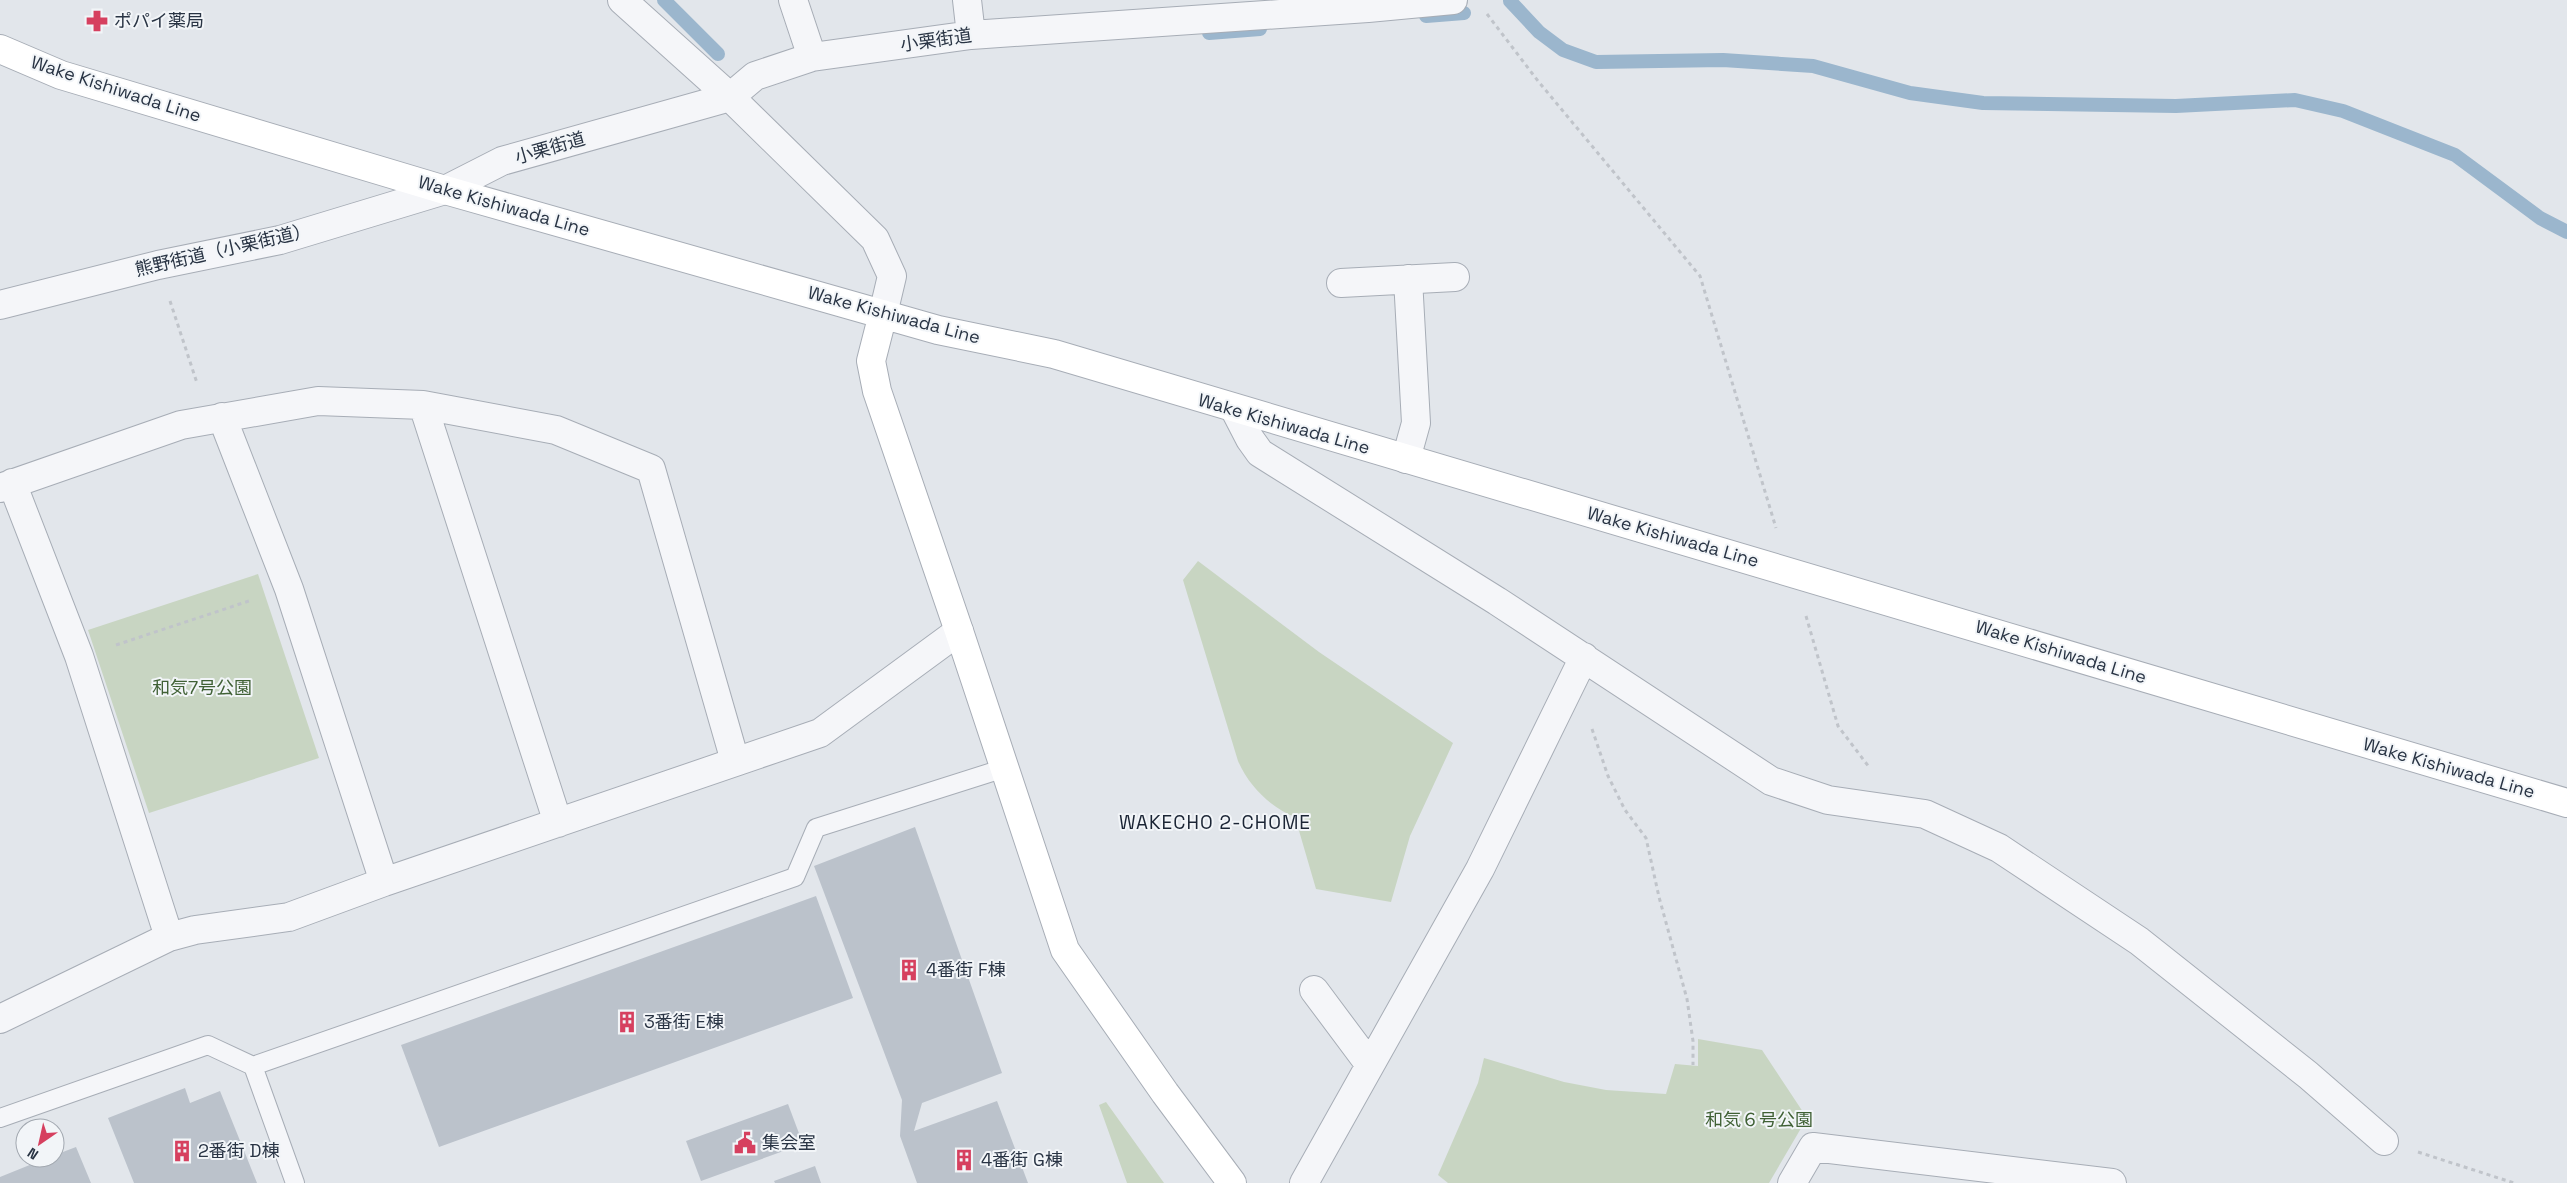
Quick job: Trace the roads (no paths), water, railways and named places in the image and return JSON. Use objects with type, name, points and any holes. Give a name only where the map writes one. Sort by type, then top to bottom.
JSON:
[{"type":"main road","name":"Wake Kishiwada Line","points":[[0,49],[61,75],[445,190],[938,330],[1054,354],[1235,410],[1791,571],[2567,802]]},
{"type":"main road","points":[[883,314],[871,361],[877,391],[959,630],[1064,950],[1165,1093],[1232,1183]]},
{"type":"street","points":[[622,0],[730,97],[875,239],[892,276],[883,314]]},
{"type":"street","points":[[793,0],[812,57]]},
{"type":"street","points":[[967,0],[971,35]]},
{"type":"street","name":"小栗街道","points":[[445,190],[502,161],[730,97],[755,76],[812,57],[971,35],[1368,8],[1453,0]]},
{"type":"street","name":"熊野街道（小栗街道）","points":[[0,305],[158,265],[280,240],[445,190]]},
{"type":"street","points":[[1341,283],[1455,277]]},
{"type":"street","points":[[1406,460],[1416,423],[1408,280]]},
{"type":"street","points":[[169,937],[79,656],[6,485],[182,425],[318,401],[423,405],[556,430],[651,469],[736,761]]},
{"type":"street","points":[[423,405],[558,822]]},
{"type":"street","points":[[1235,410],[1250,439],[1260,453],[1584,657],[1771,781],[1828,800],[1925,814],[1999,848],[2139,941],[2308,1076],[2384,1142]]},
{"type":"street","points":[[216,418],[289,588],[384,882]]},
{"type":"street","points":[[0,1019],[169,937],[195,930],[289,917],[384,882],[820,733],[959,630]]},
{"type":"street","points":[[1304,1183],[1480,869],[1584,657]]},
{"type":"street","points":[[1314,990],[1370,1065]]},
{"type":"street","points":[[1792,1183],[1813,1147],[2112,1183]]},
{"type":"lane","points":[[0,1118],[208,1045],[253,1066],[795,877],[816,828],[1005,768]]},
{"type":"lane","points":[[253,1066],[295,1183]]},
{"type":"waterway","points":[[664,0],[718,54]]},
{"type":"waterway","points":[[1510,1],[1539,32],[1563,50],[1596,62],[1723,60],[1813,66],[1910,93],[1983,103],[2176,106],[2295,100],[2343,111],[2455,155],[2540,218],[2567,232]]},
{"type":"waterway","points":[[1426,16],[1464,13]]},
{"type":"waterway","points":[[1209,33],[1260,29]]},
{"type":"place","name":"ポパイ薬局","points":[[97,21]]},
{"type":"place","name":"4番街 F棟","points":[[909,970]]},
{"type":"place","name":"3番街 E棟","points":[[627,1022]]},
{"type":"place","name":"集会室","points":[[745,1143]]},
{"type":"place","name":"2番街 D棟","points":[[182,1151]]},
{"type":"place","name":"4番街 G棟","points":[[964,1160]]},
{"type":"district","name":"WAKECHO 2-CHOME","points":[[1215,822]]},
{"type":"park label","name":"和気7号公園","points":[[202,688]]},
{"type":"park label","name":"和気６号公園","points":[[1759,1120]]}]
